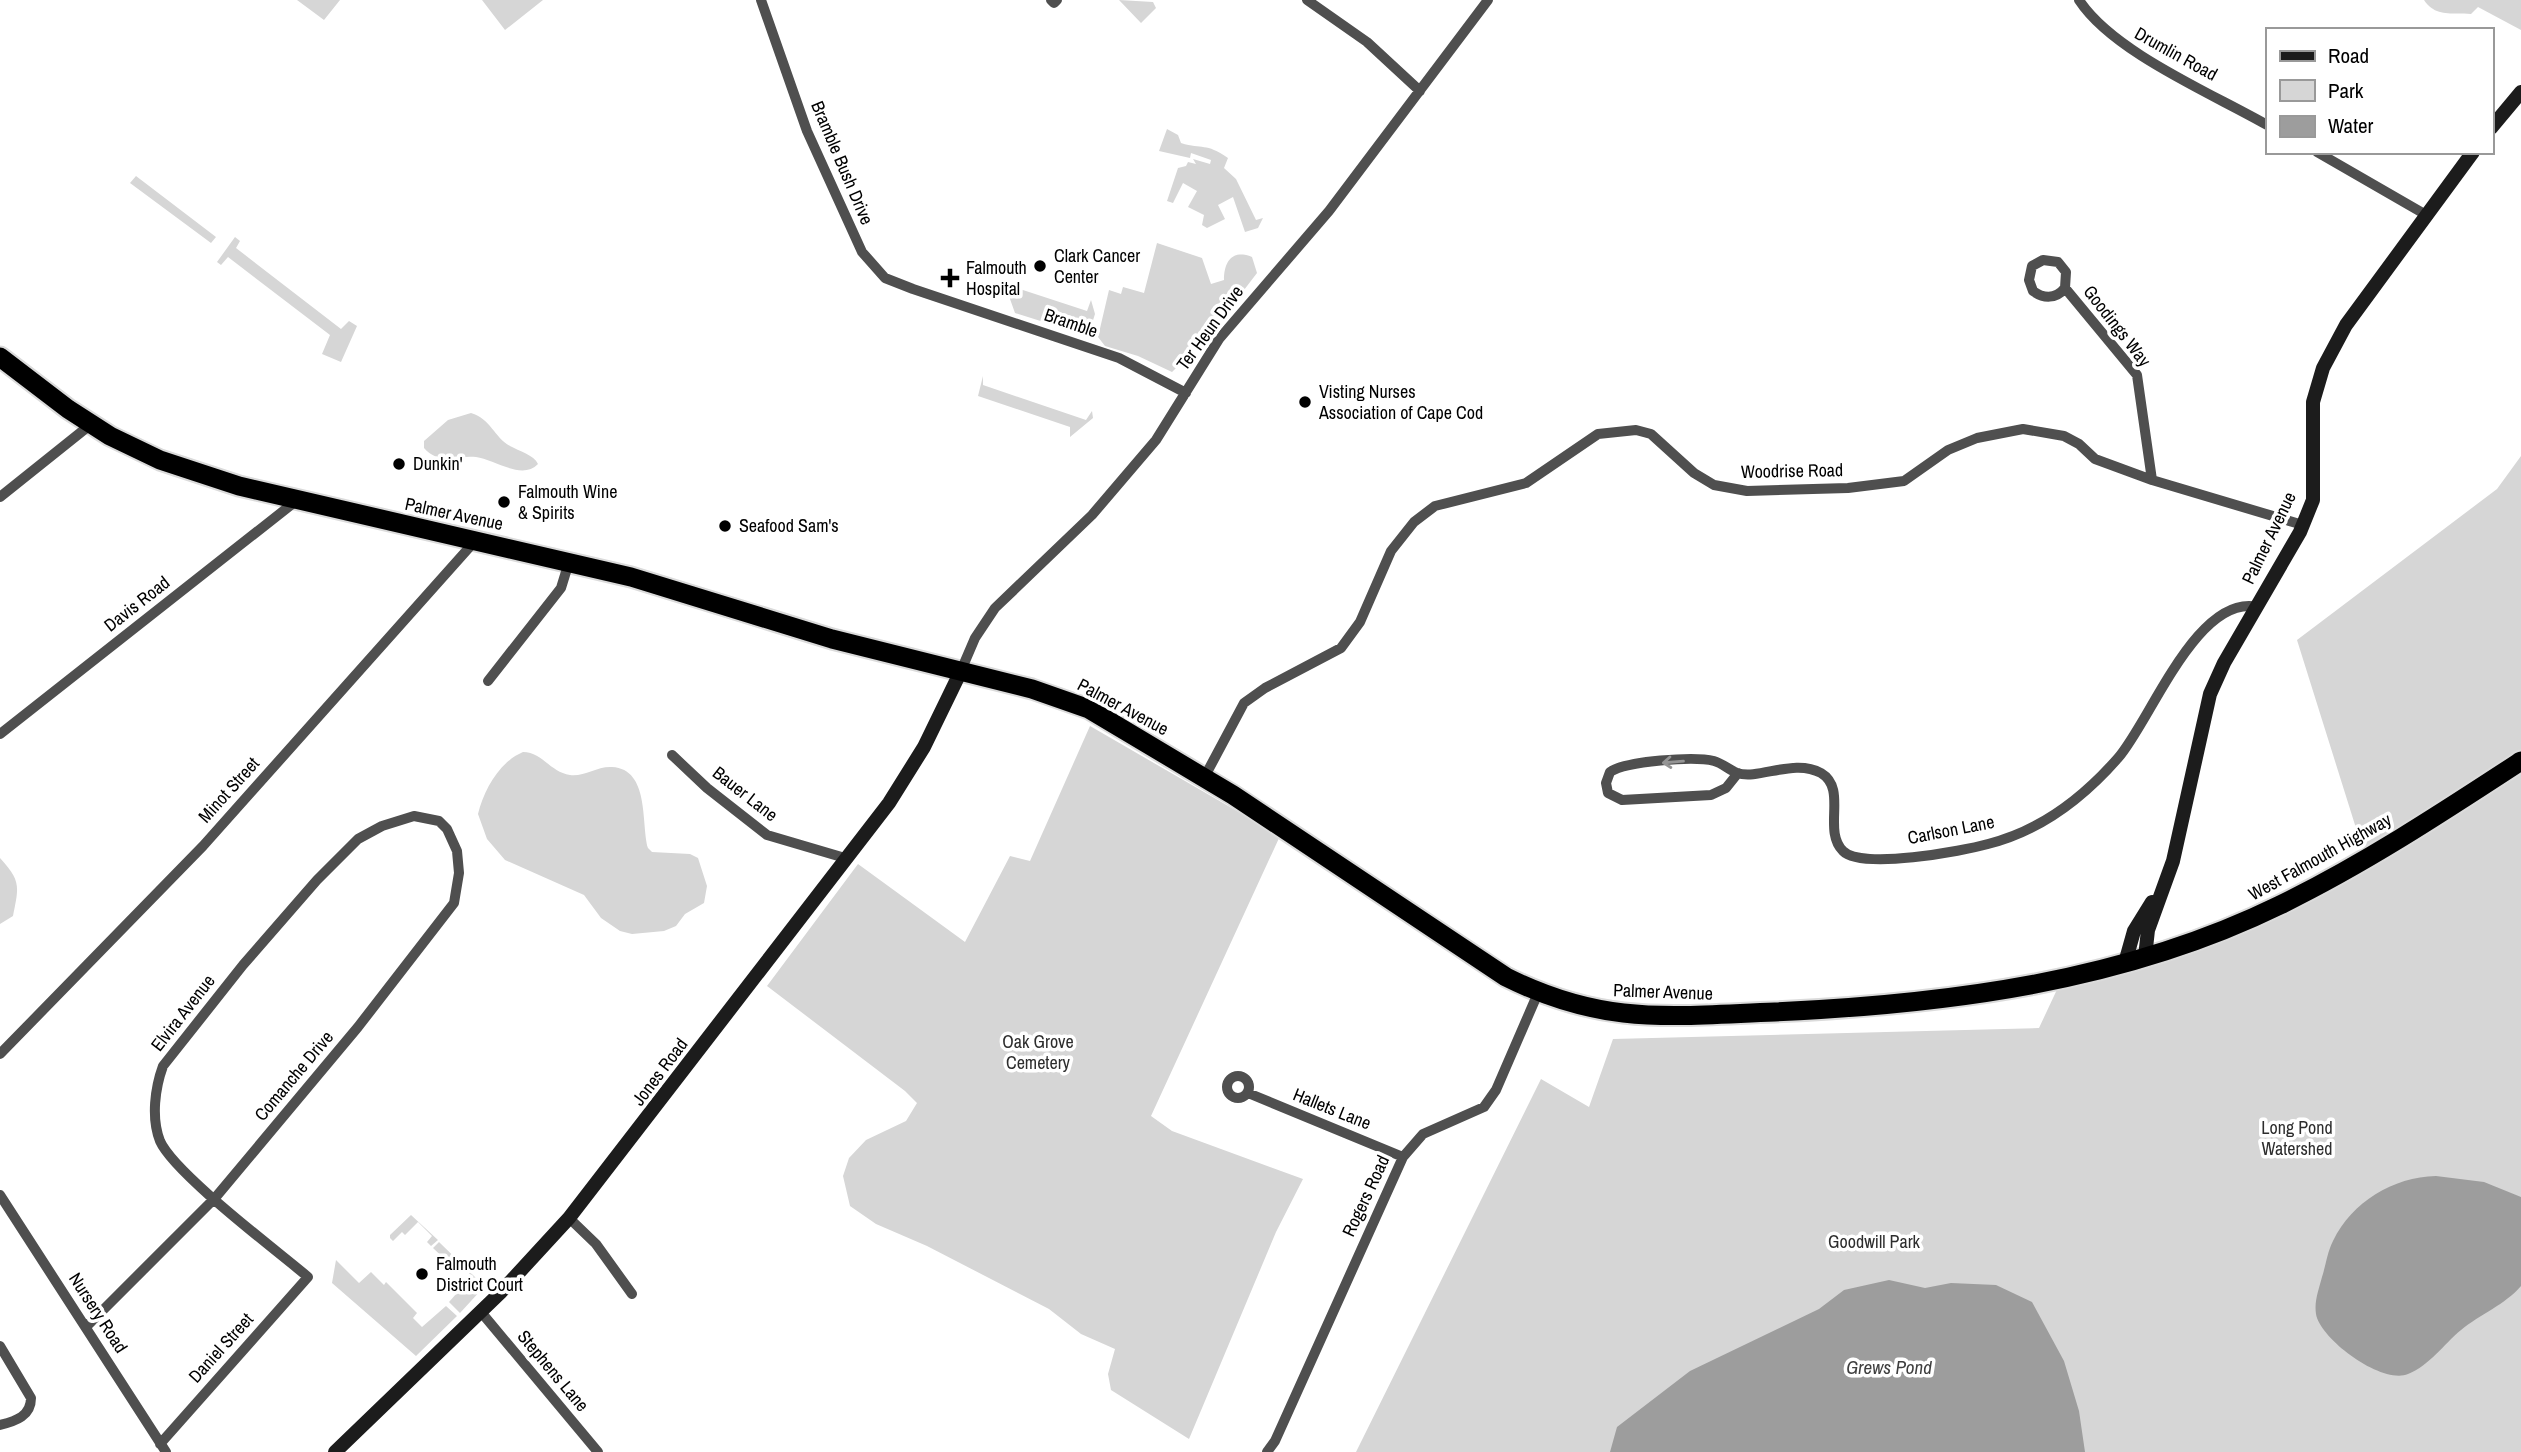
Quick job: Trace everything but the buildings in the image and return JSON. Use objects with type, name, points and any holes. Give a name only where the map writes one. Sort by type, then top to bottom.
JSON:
[{"type":"highway","name":"Palmer Avenue","points":[[0,357],[90,425],[160,460],[296,501],[650,582],[832,639],[1024,687],[1089,709],[1204,778],[1373,887],[1461,949],[1538,993],[1573,1005],[1616,1014],[1702,1016],[1941,999],[2022,988],[2125,963]]},
{"type":"highway","name":"West Falmouth Highway","points":[[2125,963],[2221,931],[2282,904],[2358,864],[2521,761]]},
{"type":"main road","points":[[2493,126],[2521,92]]},
{"type":"main road","name":"Palmer Avenue","points":[[2145,957],[2148,930],[2174,861],[2194,757],[2210,694],[2224,663],[2303,525],[2313,500],[2312,402],[2323,368],[2346,325],[2472,154]]},
{"type":"main road","name":"Jones Road","points":[[335,1452],[481,1312],[569,1218],[678,1081],[904,781],[960,673]]},
{"type":"main road","name":"Palmer Avenue","points":[[2125,963],[2134,931],[2147,909],[2165,888]]},
{"type":"street","name":"Bramble Bush Drive","points":[[761,0],[807,131],[862,252],[885,278],[940,298]]},
{"type":"street","points":[[1307,0],[1367,43],[1420,91]]},
{"type":"street","name":"Ter Heun Drive","points":[[960,673],[975,638],[995,608],[1112,494],[1156,440],[1219,340],[1329,211],[1488,0]]},
{"type":"street","name":"Drumlin Road","points":[[2079,0],[2091,18],[2114,39],[2266,124]]},
{"type":"street","points":[[2320,154],[2428,216]]},
{"type":"street","name":"Goodings Way","points":[[2065,288],[2137,375],[2152,480]]},
{"type":"street","name":"Bramble","points":[[940,298],[1119,358],[1186,393]]},
{"type":"street","points":[[0,497],[90,425]]},
{"type":"street","name":"Woodrise Road","points":[[1204,778],[1244,704],[1265,688],[1340,648],[1360,622],[1391,551],[1414,522],[1435,506],[1526,482],[1565,453],[1598,434],[1636,430],[1651,435],[1694,473],[1714,485],[1747,492],[1848,488],[1904,481],[1948,450],[1977,438],[2023,429],[2064,436],[2079,444],[2095,459],[2152,480]]},
{"type":"street","points":[[2152,480],[2303,525]]},
{"type":"street","name":"Davis Road","points":[[0,734],[296,501]]},
{"type":"street","name":"Minot Street","points":[[0,1054],[203,846],[475,541]]},
{"type":"street","points":[[488,681],[561,588],[569,562]]},
{"type":"street","name":"Carlson Lane","points":[[1738,773],[1727,789],[1711,795],[1622,800],[1608,793],[1606,783],[1610,772],[1622,766],[1689,760],[1714,761],[1738,773],[1795,767],[1821,773],[1829,781],[1834,797],[1833,824],[1837,841],[1849,855],[1861,858],[1896,858],[1989,844],[2050,818],[2081,796],[2132,740],[2186,650],[2206,629],[2238,607],[2258,607]]},
{"type":"street","name":"Bauer Lane","points":[[672,755],[707,788],[767,835],[845,858]]},
{"type":"street","name":"Elvira Avenue","points":[[308,1277],[174,1160],[157,1131],[155,1104],[159,1077],[169,1055],[300,899],[358,839],[382,826],[414,816],[439,821]]},
{"type":"street","name":"Comanche Drive","points":[[87,1326],[215,1198],[358,1027],[454,903],[459,873],[457,851],[447,829],[439,821]]},
{"type":"street","name":"Rogers Road","points":[[1267,1452],[1275,1441],[1403,1157],[1423,1134],[1468,1117],[1483,1107],[1496,1090],[1538,993]]},
{"type":"street","name":"Hallets Lane","points":[[1248,1093],[1403,1157]]},
{"type":"street","name":"Nursery Road","points":[[0,1195],[5,1213],[87,1326],[163,1448]]},
{"type":"street","points":[[569,1218],[596,1244],[632,1294]]},
{"type":"street","name":"Daniel Street","points":[[163,1448],[308,1277]]},
{"type":"street","name":"Stephens Lane","points":[[481,1312],[598,1452]]},
{"type":"street","points":[[0,1346],[31,1398],[31,1405],[24,1416],[0,1424]]},
{"type":"green space","points":[[297,0],[340,0],[324,20]]},
{"type":"green space","points":[[482,0],[543,0],[505,30]]},
{"type":"green space","points":[[1119,0],[1153,2],[1156,8],[1141,23]]},
{"type":"green space","points":[[2424,0],[2521,0],[2521,30],[2478,7],[2471,14],[2445,13],[2434,10]]},
{"type":"green space","points":[[1167,129],[1178,135],[1181,143],[1209,148],[1228,158],[1224,168],[1236,179],[1256,220],[1263,218],[1258,228],[1245,232],[1233,197],[1218,205],[1225,219],[1207,228],[1202,225],[1204,215],[1188,207],[1197,191],[1183,183],[1173,203],[1167,201],[1178,168],[1186,166],[1188,162],[1196,164],[1193,159],[1210,164],[1211,160],[1191,153],[1190,158],[1159,151]]},
{"type":"green space","points":[[136,176],[216,237],[211,243],[130,183]]},
{"type":"green space","points":[[235,237],[240,241],[236,248],[341,329],[349,321],[357,326],[341,362],[322,354],[330,335],[228,257],[221,265],[217,262]]},
{"type":"green space","points":[[1157,243],[1202,258],[1211,284],[1224,280],[1228,263],[1234,256],[1252,257],[1257,273],[1208,337],[1172,372],[1138,356],[1105,346],[1098,337],[1109,290],[1121,294],[1123,287],[1144,293]]},
{"type":"green space","points":[[1014,287],[1087,311],[1091,300],[1095,314],[1088,336],[1015,313],[1010,299]]},
{"type":"green space","points":[[983,376],[983,385],[1086,420],[1092,411],[1093,418],[1070,437],[1070,427],[978,396]]},
{"type":"green space","points":[[471,413],[483,419],[510,446],[530,456],[538,464],[531,469],[516,470],[476,457],[442,458],[424,448],[424,441],[448,420]]},
{"type":"green space","points":[[2521,456],[2521,1452],[1356,1452],[1541,1079],[1589,1107],[1613,1039],[2039,1028],[2061,981],[2152,951],[2366,860],[2297,640],[2497,489]]},
{"type":"green space","name":"Oak Grove Cemetery","points":[[1090,726],[1280,836],[1151,1116],[1172,1131],[1303,1179],[1276,1232],[1189,1439],[1111,1390],[1108,1374],[1115,1349],[1081,1334],[1049,1309],[927,1246],[876,1224],[850,1206],[843,1176],[849,1158],[866,1140],[906,1121],[917,1103],[767,986],[858,864],[965,942],[1010,856],[1030,861]]},
{"type":"green space","points":[[523,752],[536,755],[557,770],[570,775],[612,767],[624,770],[633,777],[642,799],[648,848],[652,852],[690,854],[698,858],[707,886],[704,903],[685,914],[676,926],[664,931],[632,934],[620,931],[601,918],[584,895],[505,860],[487,839],[478,814],[494,778],[507,763]]},
{"type":"green space","points":[[0,858],[12,873],[17,891],[13,916],[0,924]]},
{"type":"green space","points":[[411,1215],[438,1240],[431,1246],[427,1242],[432,1236],[418,1222],[405,1235],[402,1232],[393,1241],[390,1238]]},
{"type":"green space","points":[[439,1242],[475,1277],[482,1289],[460,1313],[449,1302],[472,1276],[457,1262],[452,1266],[433,1248]]},
{"type":"green space","points":[[336,1260],[359,1283],[371,1272],[384,1285],[386,1282],[417,1313],[413,1318],[422,1327],[446,1306],[457,1316],[416,1356],[332,1283]]},
{"type":"water","points":[[2436,1176],[2484,1182],[2521,1197],[2521,1286],[2461,1330],[2416,1370],[2397,1376],[2383,1373],[2354,1358],[2328,1335],[2316,1314],[2318,1291],[2331,1246],[2351,1215],[2376,1194],[2390,1187],[2420,1177]]},
{"type":"water","name":"Grews Pond","points":[[1889,1280],[1925,1288],[1951,1283],[1996,1285],[2032,1302],[2064,1361],[2079,1411],[2085,1452],[1610,1452],[1617,1427],[1690,1371],[1819,1309],[1844,1290]]},
{"type":"place","name":"Clark Cancer Center","points":[[1040,266]]},
{"type":"place","name":"Falmouth Hospital","points":[[950,278]]},
{"type":"place","name":"Visting Nurses Association of Cape Cod","points":[[1305,402]]},
{"type":"place","name":"Dunkin'","points":[[399,464]]},
{"type":"place","name":"Falmouth Wine & Spirits","points":[[504,502]]},
{"type":"place","name":"Seafood Sam's","points":[[725,526]]},
{"type":"place","name":"Falmouth District Court","points":[[422,1274]]},
{"type":"park label","name":"Long Pond Watershed","points":[[2297,1138]]},
{"type":"park label","name":"Goodwill Park","points":[[1874,1242]]}]
